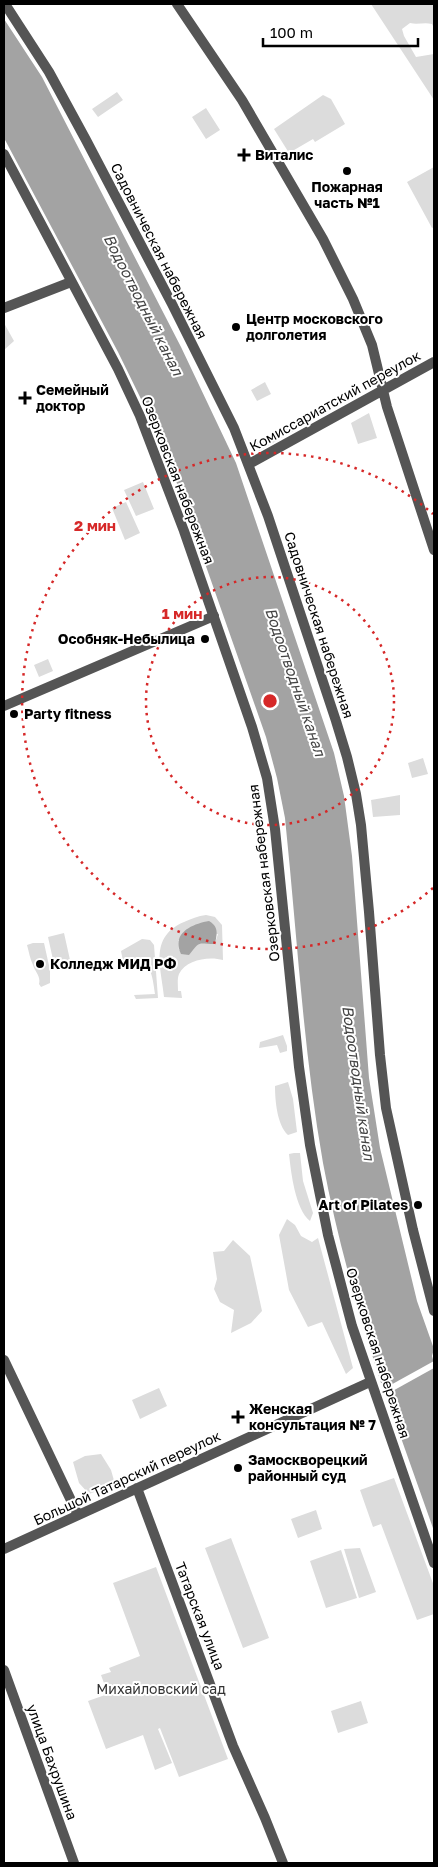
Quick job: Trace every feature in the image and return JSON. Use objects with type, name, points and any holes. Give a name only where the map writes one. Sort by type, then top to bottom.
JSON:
[{"type":"street","name":"Садовническая набережная","points":[[5,4],[49,72],[86,140],[202,364],[249,464],[336,720],[356,794],[369,912],[377,1029],[386,1108],[403,1189],[434,1311]]},
{"type":"street","points":[[177,4],[242,100],[327,247],[353,299],[372,345],[383,389],[434,550]]},
{"type":"street","name":"Озерковская набережная","points":[[4,154],[118,369],[140,416],[181,522],[252,726],[266,778],[277,842],[299,1067],[312,1155],[340,1285],[370,1382],[434,1563]]},
{"type":"street","points":[[4,308],[71,282]]},
{"type":"street","name":"Комиссариатский переулок","points":[[249,464],[434,362]]},
{"type":"street","points":[[4,706],[214,616]]},
{"type":"street","points":[[4,1360],[78,1515]]},
{"type":"street","name":"Большой Татарский переулок","points":[[4,1549],[370,1382]]},
{"type":"street","name":"Татарская улица","points":[[138,1488],[233,1746],[283,1863]]},
{"type":"street","name":"улица Бахрушина","points":[[4,1670],[74,1863]]},
{"type":"green space","points":[[371,4],[433,4],[434,28],[432,24],[410,23],[402,29],[416,57],[434,54],[434,100]]},
{"type":"green space","points":[[117,92],[123,100],[98,117],[92,109]]},
{"type":"green space","points":[[323,95],[331,99],[345,124],[315,142],[313,139],[289,153],[274,129]]},
{"type":"green space","points":[[206,108],[220,130],[206,139],[192,117]]},
{"type":"green space","points":[[434,167],[434,227],[432,228],[407,182]]},
{"type":"green space","points":[[4,323],[14,341],[4,350]]},
{"type":"green space","points":[[265,382],[271,394],[257,401],[251,390]]},
{"type":"green space","points":[[358,389],[360,392],[259,451],[255,443]]},
{"type":"green space","points":[[369,413],[377,438],[358,444],[351,423]]},
{"type":"green space","points":[[143,482],[154,509],[136,516],[124,490]]},
{"type":"green space","points":[[126,502],[140,533],[125,540],[112,508]]},
{"type":"green space","points":[[48,659],[53,671],[39,677],[34,665]]},
{"type":"green space","points":[[423,758],[428,774],[412,778],[408,763]]},
{"type":"green space","points":[[400,795],[400,815],[373,817],[371,800]]},
{"type":"green space","points":[[206,915],[215,917],[222,925],[223,960],[212,958],[199,960],[187,965],[182,969],[178,978],[178,991],[181,991],[182,998],[164,997],[160,954],[166,936],[173,928]],"holes":[[[218,934],[215,943],[200,943],[179,950],[178,940]]]},
{"type":"green space","points":[[64,933],[70,960],[54,964],[48,937]]},
{"type":"green space","points":[[142,939],[150,940],[154,945],[158,998],[136,999],[134,995],[155,994],[151,972],[139,960],[123,961],[121,951]]},
{"type":"green space","points":[[44,943],[50,970],[50,983],[41,987],[39,976],[31,960],[27,945]]},
{"type":"green space","points":[[283,1035],[287,1051],[280,1053],[277,1045],[259,1048],[260,1042]]},
{"type":"green space","points":[[288,1082],[293,1099],[297,1132],[288,1135],[284,1131],[279,1119],[275,1086]]},
{"type":"green space","points":[[300,1153],[303,1181],[313,1213],[310,1221],[297,1199],[289,1154]]},
{"type":"green space","points":[[287,1219],[295,1225],[301,1236],[312,1242],[318,1238],[353,1368],[346,1374],[322,1322],[308,1327],[289,1290],[279,1235]]},
{"type":"green space","points":[[233,1240],[250,1256],[262,1311],[251,1323],[231,1333],[234,1310],[220,1302],[214,1289],[217,1279],[213,1252],[224,1251]]},
{"type":"green space","points":[[159,1388],[167,1406],[140,1419],[132,1400]]},
{"type":"green space","points":[[101,1454],[111,1470],[115,1484],[89,1494],[79,1483],[73,1462],[85,1456]]},
{"type":"green space","points":[[394,1478],[434,1586],[434,1614],[417,1620],[381,1524],[373,1527],[360,1490]]},
{"type":"green space","points":[[316,1510],[322,1529],[298,1538],[291,1519]]},
{"type":"green space","points":[[231,1538],[269,1638],[243,1648],[205,1548]]},
{"type":"green space","points":[[360,1548],[376,1592],[359,1598],[344,1549]]},
{"type":"green space","points":[[341,1550],[357,1598],[326,1608],[310,1561]]},
{"type":"green space","name":"Михайловский сад","points":[[156,1567],[228,1759],[179,1777],[160,1728],[158,1729],[172,1763],[155,1770],[143,1735],[106,1749],[88,1701],[108,1694],[101,1675],[111,1672],[109,1668],[140,1656],[113,1583]]},
{"type":"green space","points":[[361,1701],[368,1723],[338,1733],[331,1711]]},
{"type":"water","name":"Водоотводный канал","points":[[4,19],[42,77],[181,347],[236,463],[334,753],[344,796],[352,856],[369,1078],[380,1148],[417,1301],[434,1349],[432,1356],[434,1363],[434,1531],[389,1404],[393,1398],[387,1383],[381,1383],[372,1356],[335,1219],[323,1163],[310,1077],[285,818],[266,737],[163,444],[118,352],[4,138]]},
{"type":"water","points":[[209,921],[216,928],[215,944],[200,944],[189,955],[181,954],[179,940],[181,935],[196,924]]},
{"type":"pier","points":[[434,1361],[434,1368],[389,1393],[387,1387]]},
{"type":"place","name":"Виталис","points":[[244,155]]},
{"type":"place","name":"Пожарная часть №1","points":[[347,171]]},
{"type":"place","name":"Центр московского долголетия","points":[[236,327]]},
{"type":"place","name":"Семейный доктор","points":[[25,398]]},
{"type":"place","name":"Особняк-Небылица","points":[[205,639]]},
{"type":"place","name":"Party fitness","points":[[14,714]]},
{"type":"place","name":"Колледж МИД РФ","points":[[40,964]]},
{"type":"place","name":"Art of Pilates","points":[[418,1205]]},
{"type":"place","name":"Женская консультация № 7","points":[[238,1417]]},
{"type":"place","name":"Замоскворецкий районный суд","points":[[238,1468]]}]
